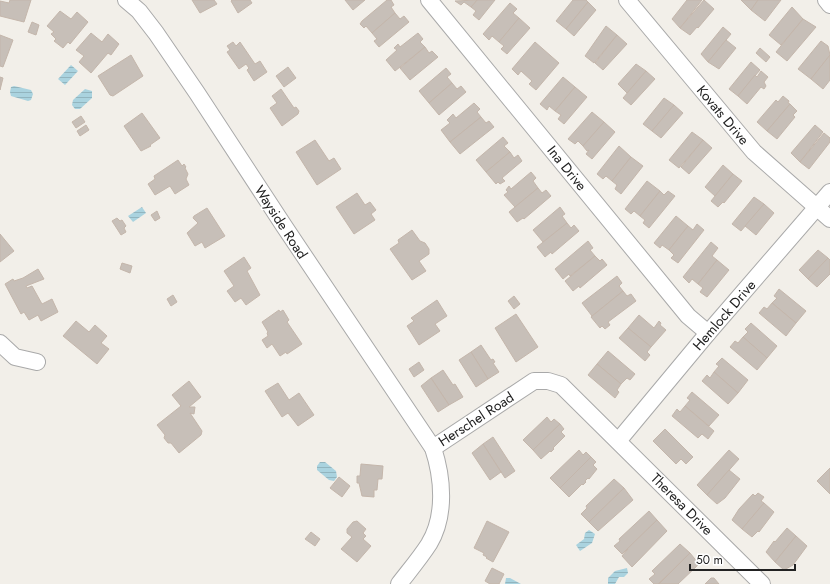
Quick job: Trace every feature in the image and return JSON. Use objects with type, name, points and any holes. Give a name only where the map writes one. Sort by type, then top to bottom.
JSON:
[{"type":"street","name":"Wayside Road","points":[[126,0],[139,11],[198,93],[284,226],[433,448]]},
{"type":"street","name":"Ina Drive","points":[[429,0],[688,316],[708,333]]},
{"type":"street","name":"Kovats Drive","points":[[627,0],[754,152],[830,219]]},
{"type":"street","points":[[826,0],[830,5]]},
{"type":"street","name":"Hemlock Drive","points":[[619,440],[708,333],[830,192]]},
{"type":"street","points":[[0,343],[15,357],[36,362]]},
{"type":"street","name":"Herschel Road","points":[[399,584],[430,543],[437,525],[440,506],[440,485],[438,463],[433,448],[534,381],[541,380],[561,385],[619,440]]},
{"type":"street","name":"Theresa Drive","points":[[619,440],[762,584]]},
{"type":"water","points":[[71,65],[78,71],[65,85],[58,79]]},
{"type":"water","points":[[14,86],[31,90],[33,94],[31,100],[28,101],[11,96],[11,87]]},
{"type":"water","points":[[85,89],[92,91],[92,98],[80,109],[75,109],[72,105],[73,100]]},
{"type":"water","points":[[142,207],[146,213],[133,222],[128,216]]},
{"type":"water","points":[[320,462],[325,462],[336,471],[337,477],[334,481],[329,480],[317,470],[317,466]]},
{"type":"water","points":[[589,530],[595,534],[592,543],[580,551],[576,545],[584,539],[585,533]]},
{"type":"water","points":[[627,568],[628,573],[624,577],[619,577],[615,584],[608,584],[608,578],[615,571]]},
{"type":"water","points":[[506,578],[510,578],[521,584],[505,584]]},
{"type":"building","points":[[10,0],[31,0],[24,22],[0,16],[0,1],[9,3]]},
{"type":"building","points":[[192,0],[214,0],[217,4],[200,13]]},
{"type":"building","points":[[250,0],[252,3],[238,13],[231,1]]},
{"type":"building","points":[[345,0],[365,0],[353,10]]},
{"type":"building","points":[[387,0],[391,0],[394,5],[391,7],[395,13],[372,33],[366,26],[364,28],[360,24]]},
{"type":"building","points":[[477,0],[495,0],[479,20],[473,15],[476,11],[471,7]]},
{"type":"building","points":[[477,0],[471,7],[464,2],[461,5],[455,1]]},
{"type":"building","points":[[573,0],[586,0],[588,2],[566,29],[556,21]]},
{"type":"building","points":[[687,0],[702,0],[680,28],[672,19]]},
{"type":"building","points":[[704,0],[714,9],[690,35],[680,28]]},
{"type":"building","points":[[741,0],[758,0],[751,10]]},
{"type":"building","points":[[758,0],[781,0],[765,21],[751,10]]},
{"type":"building","points":[[588,2],[596,10],[574,36],[566,29]]},
{"type":"building","points":[[510,3],[517,9],[513,13],[519,18],[499,42],[492,36],[489,40],[483,34]]},
{"type":"building","points":[[792,7],[803,19],[781,45],[769,35]]},
{"type":"building","points":[[60,11],[71,19],[77,12],[88,22],[70,44],[68,42],[63,48],[54,41],[56,39],[51,34],[54,32],[47,26]]},
{"type":"building","points":[[395,13],[400,19],[404,16],[409,22],[379,47],[374,41],[377,39],[372,33]]},
{"type":"building","points":[[519,18],[530,28],[507,54],[501,49],[504,46],[499,42]]},
{"type":"building","points":[[803,19],[816,27],[787,61],[776,52]]},
{"type":"building","points":[[32,22],[39,25],[36,35],[28,32]]},
{"type":"building","points":[[606,26],[617,35],[594,63],[585,56]]},
{"type":"building","points":[[723,27],[731,34],[708,62],[701,54]]},
{"type":"building","points":[[91,33],[102,42],[108,34],[119,44],[111,55],[108,53],[91,73],[79,62],[84,56],[76,50]]},
{"type":"building","points":[[418,33],[423,39],[420,42],[425,47],[395,71],[386,60],[397,50],[394,48],[398,44],[400,47]]},
{"type":"building","points":[[0,35],[13,40],[3,67],[0,66]]},
{"type":"building","points":[[617,35],[627,44],[603,70],[595,63]]},
{"type":"building","points":[[726,40],[736,48],[719,69],[708,62]]},
{"type":"building","points":[[821,41],[828,46],[830,55],[811,79],[798,69]]},
{"type":"building","points":[[233,42],[236,46],[240,42],[255,64],[260,61],[267,72],[254,81],[247,70],[249,68],[246,64],[239,69],[227,52],[230,50],[227,46]]},
{"type":"building","points":[[535,42],[559,63],[536,90],[529,84],[532,81],[521,71],[518,75],[512,69]]},
{"type":"building","points":[[425,47],[429,53],[432,51],[438,57],[410,80],[400,68]]},
{"type":"building","points":[[760,48],[770,57],[766,62],[756,53]]},
{"type":"building","points":[[131,55],[143,76],[113,96],[110,95],[98,76]]},
{"type":"building","points":[[830,55],[830,80],[823,89],[811,79]]},
{"type":"building","points":[[751,62],[760,70],[738,96],[729,89]]},
{"type":"building","points":[[636,64],[646,71],[627,93],[618,84]]},
{"type":"building","points":[[288,67],[296,78],[284,87],[276,76]]},
{"type":"building","points":[[446,68],[451,74],[447,77],[452,83],[429,103],[419,91]]},
{"type":"building","points":[[646,71],[655,79],[631,105],[623,98]]},
{"type":"building","points":[[761,71],[768,77],[764,82],[766,86],[764,89],[761,87],[747,104],[738,96],[755,75],[757,77]]},
{"type":"building","points":[[0,77],[3,78],[0,90]]},
{"type":"building","points":[[563,77],[575,87],[555,111],[549,106],[547,110],[540,104]]},
{"type":"building","points":[[452,83],[457,89],[461,86],[466,92],[439,115],[429,103]]},
{"type":"building","points":[[575,87],[587,97],[564,124],[558,119],[561,115],[555,111]]},
{"type":"building","points":[[281,89],[294,108],[296,107],[299,111],[298,114],[282,126],[270,108],[277,103],[272,96]]},
{"type":"building","points":[[783,96],[789,101],[788,103],[790,104],[767,131],[757,122],[776,100],[778,102]]},
{"type":"building","points":[[664,98],[674,105],[652,131],[643,124]]},
{"type":"building","points":[[474,103],[480,109],[477,112],[481,117],[450,142],[441,130],[450,123],[447,120],[453,114],[456,118]]},
{"type":"building","points":[[790,104],[797,111],[793,115],[795,117],[777,139],[767,131]]},
{"type":"building","points":[[674,105],[683,113],[661,138],[652,131]]},
{"type":"building","points":[[592,112],[604,122],[583,146],[578,141],[575,144],[568,139]]},
{"type":"building","points":[[142,113],[160,138],[150,145],[151,146],[141,151],[124,126]]},
{"type":"building","points":[[81,116],[85,122],[76,128],[72,122]]},
{"type":"building","points":[[481,117],[486,123],[489,121],[494,127],[460,154],[450,142]]},
{"type":"building","points":[[604,122],[615,132],[592,159],[586,154],[589,150],[587,151],[583,146]]},
{"type":"building","points":[[86,125],[89,130],[80,136],[77,131]]},
{"type":"building","points":[[815,125],[823,132],[800,162],[791,153]]},
{"type":"building","points":[[692,132],[703,140],[679,168],[669,160]]},
{"type":"building","points":[[824,133],[830,138],[830,142],[809,169],[800,162]]},
{"type":"building","points":[[503,137],[508,143],[504,146],[510,152],[486,172],[476,160]]},
{"type":"building","points":[[315,140],[329,161],[334,158],[341,169],[317,185],[296,152]]},
{"type":"building","points":[[703,140],[712,148],[689,174],[681,167]]},
{"type":"building","points":[[619,146],[631,157],[612,181],[606,176],[603,179],[597,174]]},
{"type":"building","points":[[510,152],[514,158],[518,155],[522,161],[502,178],[505,181],[500,184],[498,182],[496,184],[486,172]]},
{"type":"building","points":[[631,157],[643,166],[621,194],[615,189],[617,185],[612,181]]},
{"type":"building","points":[[178,160],[182,166],[184,164],[186,167],[185,168],[188,174],[186,179],[189,185],[175,194],[170,186],[155,195],[148,184],[155,179],[154,176]]},
{"type":"building","points":[[723,165],[733,174],[715,196],[705,187]]},
{"type":"building","points":[[531,172],[536,178],[533,181],[538,188],[515,207],[504,195],[508,192],[506,190],[509,186],[511,189]]},
{"type":"building","points":[[733,174],[742,181],[724,203],[723,202],[718,207],[711,201]]},
{"type":"building","points":[[647,181],[660,191],[640,216],[634,211],[631,214],[625,209]]},
{"type":"building","points":[[538,188],[542,193],[546,190],[551,196],[524,219],[523,218],[517,222],[509,212]]},
{"type":"building","points":[[660,191],[664,195],[668,191],[675,196],[649,228],[643,223],[645,220],[640,216]]},
{"type":"building","points":[[357,193],[365,205],[370,202],[376,210],[371,214],[375,220],[354,234],[336,207]]},
{"type":"building","points":[[754,197],[764,204],[741,231],[732,224]]},
{"type":"building","points":[[764,204],[774,213],[756,235],[745,226]]},
{"type":"building","points":[[560,207],[565,214],[562,216],[567,223],[543,242],[533,230]]},
{"type":"building","points":[[207,208],[225,236],[205,248],[202,242],[195,246],[187,233],[198,223],[193,218],[194,216]]},
{"type":"building","points":[[157,211],[160,218],[155,221],[151,215]]},
{"type":"building","points":[[676,216],[688,226],[669,250],[662,245],[660,248],[654,243]]},
{"type":"building","points":[[117,218],[120,221],[122,220],[126,226],[124,228],[126,232],[121,235],[112,221]]},
{"type":"building","points":[[567,223],[571,228],[574,225],[579,231],[552,254],[551,252],[545,257],[537,247]]},
{"type":"building","points":[[697,224],[704,230],[678,263],[671,258],[674,255],[669,250],[688,226],[693,230]]},
{"type":"building","points":[[412,230],[420,241],[425,243],[429,249],[429,254],[419,261],[426,271],[412,280],[390,249],[399,243],[398,240]]},
{"type":"building","points":[[0,234],[14,251],[0,262]]},
{"type":"building","points":[[588,241],[593,248],[590,250],[595,256],[570,276],[569,274],[563,279],[555,269]]},
{"type":"building","points":[[711,242],[718,248],[712,256],[717,260],[698,284],[692,279],[689,283],[683,277]]},
{"type":"building","points":[[818,250],[828,258],[808,279],[799,270]]},
{"type":"building","points":[[595,256],[600,261],[602,259],[607,265],[580,288],[579,286],[573,291],[565,281]]},
{"type":"building","points":[[244,257],[251,268],[247,271],[260,295],[246,305],[241,298],[235,302],[227,291],[234,286],[224,271]]},
{"type":"building","points":[[828,258],[830,260],[830,274],[817,287],[808,279]]},
{"type":"building","points":[[717,260],[729,270],[707,297],[700,292],[703,288],[698,284]]},
{"type":"building","points":[[122,263],[132,266],[130,273],[120,269]]},
{"type":"building","points":[[38,269],[44,279],[26,286],[27,288],[32,286],[42,304],[52,299],[58,312],[41,321],[38,315],[29,320],[24,312],[21,314],[5,284],[13,279],[14,281],[23,278]]},
{"type":"building","points":[[617,276],[622,283],[619,286],[623,291],[592,316],[582,303]]},
{"type":"building","points":[[779,289],[806,311],[796,323],[772,303],[777,298],[774,296]]},
{"type":"building","points":[[623,291],[627,296],[631,294],[636,301],[608,322],[610,325],[605,329],[602,326],[600,328],[591,317]]},
{"type":"building","points":[[173,295],[177,302],[171,306],[167,299]]},
{"type":"building","points":[[514,296],[520,304],[514,309],[508,301]]},
{"type":"building","points":[[437,300],[447,316],[435,324],[440,331],[419,345],[407,326],[414,321],[411,318]]},
{"type":"building","points":[[772,303],[796,323],[786,336],[759,313],[764,307],[767,309]]},
{"type":"building","points":[[279,310],[280,312],[283,310],[289,320],[287,322],[302,344],[287,354],[286,352],[280,356],[272,344],[267,348],[262,340],[268,336],[268,332],[262,322]]},
{"type":"building","points":[[516,314],[538,347],[516,362],[495,328]]},
{"type":"building","points":[[639,315],[654,328],[659,321],[661,323],[660,325],[666,330],[651,347],[628,328]]},
{"type":"building","points":[[76,321],[89,332],[95,325],[107,336],[101,343],[109,349],[97,364],[63,336]]},
{"type":"building","points":[[751,323],[777,346],[767,358],[743,337],[748,332],[745,329]]},
{"type":"building","points":[[628,328],[651,347],[647,352],[650,355],[645,361],[619,338]]},
{"type":"building","points":[[743,337],[767,358],[757,370],[730,347],[735,341],[738,343]]},
{"type":"building","points":[[481,345],[491,360],[493,359],[495,362],[493,363],[499,372],[488,379],[471,352]]},
{"type":"building","points":[[608,351],[635,374],[630,380],[627,378],[621,384],[597,364]]},
{"type":"building","points":[[471,352],[488,379],[476,387],[459,360]]},
{"type":"building","points":[[722,358],[748,380],[738,393],[714,372],[719,366],[716,364]]},
{"type":"building","points":[[419,362],[424,370],[414,377],[409,369]]},
{"type":"building","points":[[597,364],[621,384],[617,390],[619,392],[615,398],[588,375]]},
{"type":"building","points":[[443,370],[453,385],[455,384],[463,397],[449,405],[431,378]]},
{"type":"building","points":[[714,372],[738,393],[728,404],[702,381],[707,375],[710,378]]},
{"type":"building","points":[[431,378],[449,405],[438,412],[421,386]]},
{"type":"building","points":[[189,381],[201,397],[189,407],[195,407],[194,414],[190,413],[202,431],[201,435],[179,453],[171,443],[168,443],[164,438],[165,435],[157,425],[181,406],[172,395]]},
{"type":"building","points":[[278,383],[289,400],[299,393],[314,415],[298,426],[288,413],[282,417],[265,391]]},
{"type":"building","points":[[692,392],[719,415],[709,426],[685,406],[690,400],[687,398]]},
{"type":"building","points":[[685,406],[714,431],[708,439],[702,434],[698,438],[672,416],[677,409],[680,412]]},
{"type":"building","points":[[547,417],[551,422],[554,419],[560,424],[533,450],[523,440]]},
{"type":"building","points":[[560,424],[564,429],[561,432],[565,436],[551,452],[550,451],[541,459],[533,450]]},
{"type":"building","points":[[665,429],[693,457],[686,464],[681,459],[676,464],[653,441]]},
{"type":"building","points":[[493,437],[515,471],[505,478],[483,444]]},
{"type":"building","points":[[483,444],[501,472],[490,480],[472,453]]},
{"type":"building","points":[[579,450],[583,455],[586,452],[591,457],[560,488],[550,478]]},
{"type":"building","points":[[729,450],[739,459],[707,495],[697,485]]},
{"type":"building","points":[[591,457],[596,462],[593,465],[597,469],[583,485],[582,484],[569,497],[560,488]]},
{"type":"building","points":[[361,464],[383,466],[382,479],[378,479],[377,490],[374,490],[374,497],[362,496],[359,483],[357,483],[357,476],[360,476]]},
{"type":"building","points":[[830,468],[830,494],[817,481]]},
{"type":"building","points":[[729,470],[740,479],[725,498],[717,504],[707,495]]},
{"type":"building","points":[[339,477],[350,486],[342,497],[330,488]]},
{"type":"building","points":[[614,479],[624,488],[589,522],[581,514],[587,508],[586,506]]},
{"type":"building","points":[[624,488],[633,500],[598,531],[589,522]]},
{"type":"building","points":[[758,493],[764,497],[761,501],[764,503],[742,529],[732,520],[739,509],[753,494],[755,496]]},
{"type":"building","points":[[764,503],[774,512],[759,532],[758,531],[752,537],[742,529]]},
{"type":"building","points":[[649,511],[657,520],[622,554],[614,546],[620,541],[619,539]]},
{"type":"building","points":[[657,520],[667,531],[632,567],[622,556],[628,549],[622,554]]},
{"type":"building","points":[[357,521],[366,529],[363,533],[366,536],[363,539],[371,546],[357,562],[341,549],[352,537],[347,533],[347,529],[353,522]]},
{"type":"building","points":[[487,521],[509,532],[493,562],[483,555],[484,553],[474,548]]},
{"type":"building","points":[[787,528],[796,536],[775,562],[766,552],[774,541],[775,542]]},
{"type":"building","points":[[311,532],[320,539],[315,546],[305,539]]},
{"type":"building","points":[[796,536],[807,546],[793,565],[784,570],[775,562]]},
{"type":"building","points":[[680,544],[690,553],[658,584],[654,584],[649,579],[655,574],[652,571]]},
{"type":"building","points":[[690,553],[699,564],[678,584],[659,584]]},
{"type":"building","points":[[492,568],[504,574],[499,584],[490,584],[485,581]]},
{"type":"building","points":[[711,578],[714,578],[719,584],[705,584]]}]
